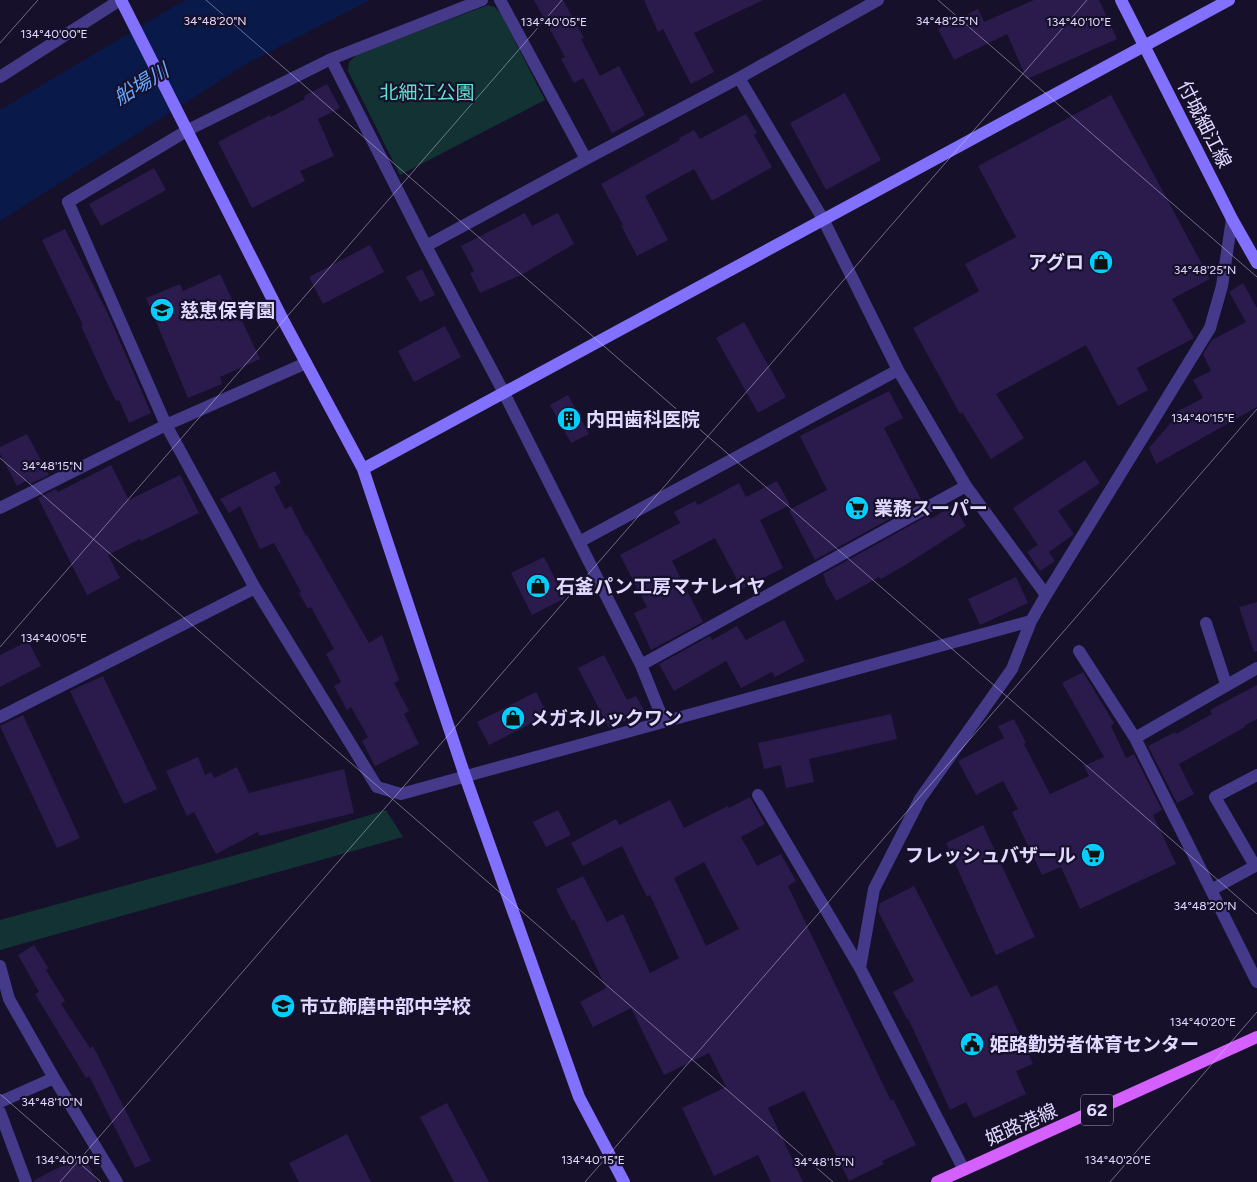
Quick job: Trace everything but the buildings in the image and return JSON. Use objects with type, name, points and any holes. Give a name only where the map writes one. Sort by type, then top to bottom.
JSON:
[{"type":"main road","name":"姫路港線","points":[[937,1182],[1257,1037]]},
{"type":"street","points":[[0,77],[120,0],[306,363],[363,469],[465,776],[579,1097],[624,1182]]},
{"type":"street","points":[[482,0],[331,59],[188,130],[68,202],[166,425],[255,588],[377,787],[402,794],[1032,621]]},
{"type":"street","points":[[500,0],[586,159]]},
{"type":"street","points":[[426,246],[739,78],[878,0]]},
{"type":"street","name":"付城細江線","points":[[1121,0],[1232,218],[1257,263]]},
{"type":"street","points":[[363,469],[503,391],[1229,0]]},
{"type":"street","points":[[331,59],[579,542],[640,665],[664,722]]},
{"type":"street","points":[[739,78],[823,220],[898,370],[966,486],[1046,595]]},
{"type":"street","points":[[860,968],[874,889],[920,799],[1012,669],[1032,621],[1046,595],[1210,328],[1222,286],[1232,218]]},
{"type":"street","points":[[0,508],[166,425],[306,363]]},
{"type":"street","points":[[579,542],[898,370]]},
{"type":"street","points":[[640,665],[966,486]]},
{"type":"street","points":[[0,717],[255,588]]},
{"type":"street","points":[[1206,623],[1226,684]]},
{"type":"street","points":[[1079,651],[1135,738],[1257,982]]},
{"type":"street","points":[[1135,738],[1226,684],[1257,668]]},
{"type":"street","points":[[1211,890],[1256,866],[1215,798],[1257,774]]},
{"type":"street","points":[[758,795],[860,968],[964,1170]]},
{"type":"street","points":[[0,966],[9,999],[117,1182]]},
{"type":"street","points":[[0,1102],[54,1078]]},
{"type":"street","points":[[0,1112],[26,1182]]},
{"type":"green space","name":"北細江公園","points":[[488,5],[495,7],[501,14],[545,100],[400,175],[348,71],[349,62],[358,54]]},
{"type":"green space","points":[[386,810],[403,837],[0,950],[0,920],[261,848]]},
{"type":"water","name":"船場川","points":[[185,0],[370,0],[246,64],[0,221],[0,110]]},
{"type":"place","name":"アグロ","points":[[1101,262]]},
{"type":"place","name":"慈恵保育園","points":[[162,310]]},
{"type":"place","name":"内田歯科医院","points":[[569,419]]},
{"type":"place","name":"業務スーパー","points":[[857,508]]},
{"type":"place","name":"石釜パン工房マナレイヤ","points":[[538,586]]},
{"type":"place","name":"メガネルックワン","points":[[513,718]]},
{"type":"place","name":"フレッシュバザール","points":[[1093,855]]},
{"type":"place","name":"市立飾磨中部中学校","points":[[283,1006]]},
{"type":"place","name":"姫路勤労者体育センター","points":[[972,1044]]}]
